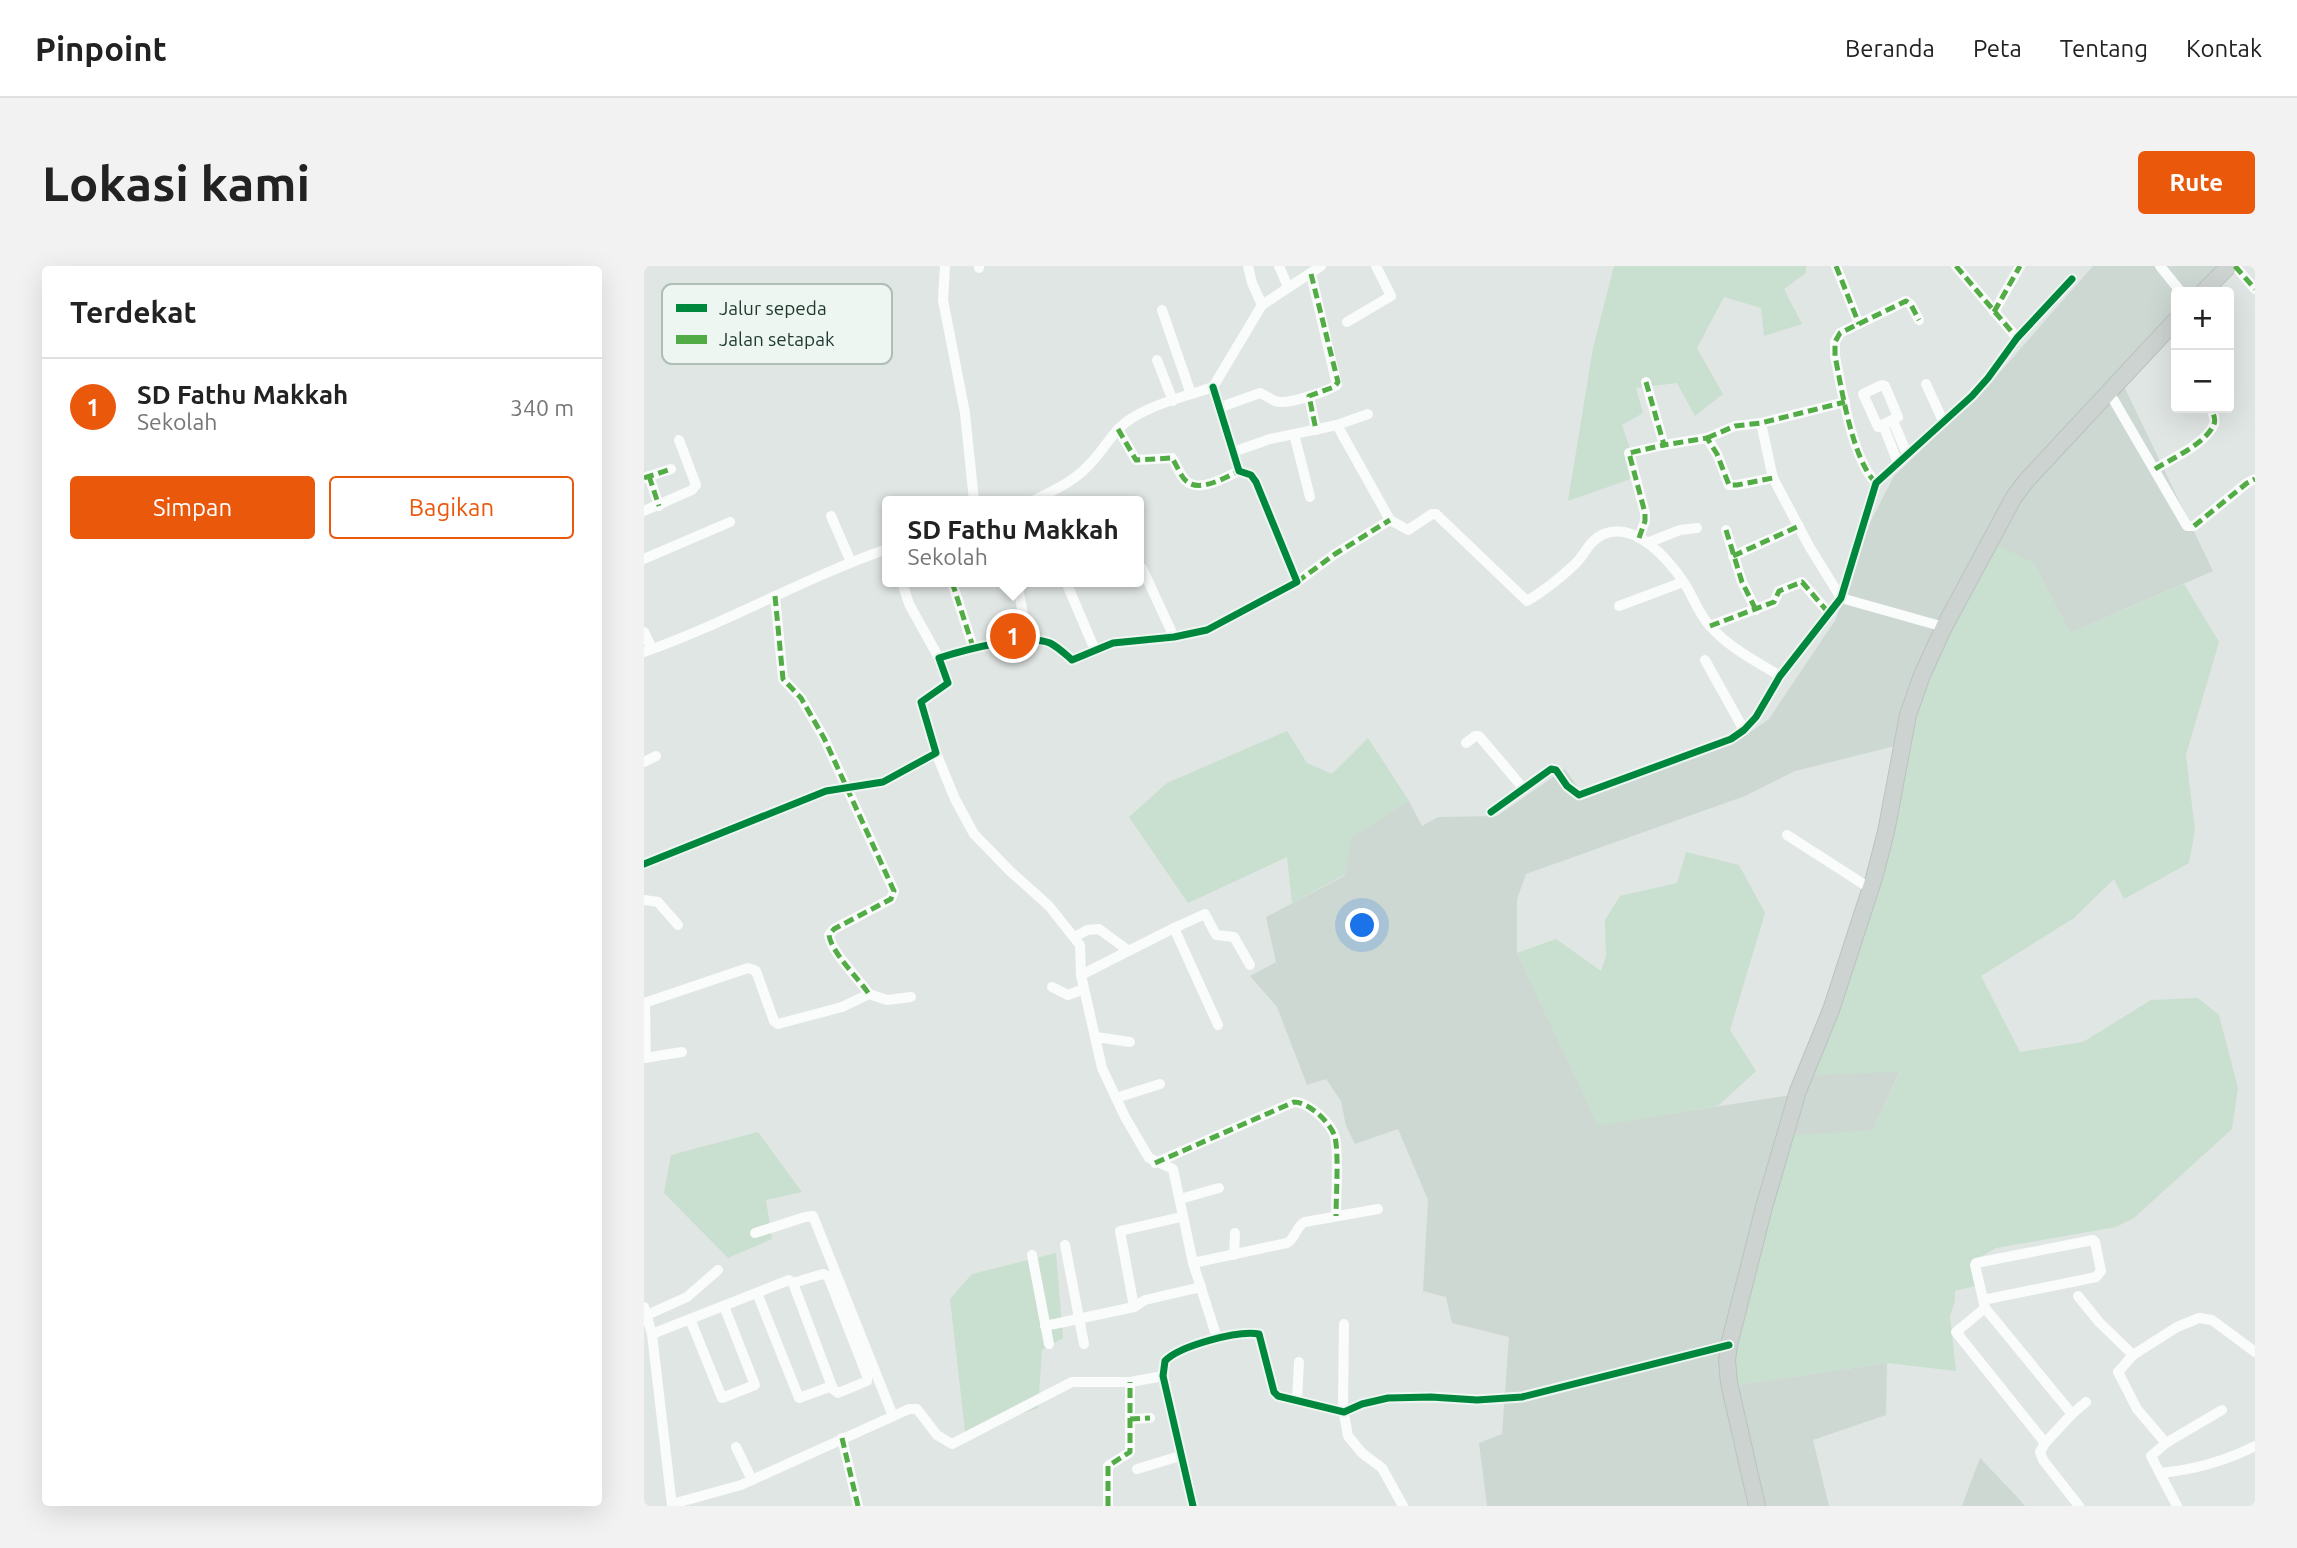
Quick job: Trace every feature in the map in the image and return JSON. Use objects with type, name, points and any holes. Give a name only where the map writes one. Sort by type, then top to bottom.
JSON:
[{"type":"main road","points":[[2208,287],[2229,266]]},
{"type":"main road","points":[[1757,1506],[1729,1383],[1729,1345],[1764,1207],[1798,1091],[1831,1010],[1871,889],[1886,832],[1909,715],[1922,675],[1944,627],[2014,497],[2171,325]]},
{"type":"street","points":[[945,266],[943,300],[965,413],[973,496]]},
{"type":"street","points":[[1248,266],[1262,305]]},
{"type":"street","points":[[1279,266],[1289,287]]},
{"type":"street","points":[[1042,496],[1079,475],[1118,429],[1131,419],[1213,387],[1262,305],[1321,266]]},
{"type":"street","points":[[1348,322],[1391,296],[1376,266]]},
{"type":"street","points":[[1836,266],[1860,324]]},
{"type":"street","points":[[1956,266],[2017,338]]},
{"type":"street","points":[[1994,312],[2020,266]]},
{"type":"street","points":[[2160,266],[2177,287]]},
{"type":"street","points":[[2235,266],[2255,289]]},
{"type":"street","points":[[1221,407],[1260,393],[1274,401],[1282,402],[1309,396],[1334,387],[1338,382],[1311,274]]},
{"type":"street","points":[[1491,812],[1554,769],[1574,793],[1583,794],[1731,739],[1744,730],[1756,717],[1780,676],[1841,598],[1876,483],[1988,379],[2017,338],[2072,279]]},
{"type":"street","points":[[1876,483],[1863,464],[1845,402],[1835,346],[1840,333],[1908,301],[1919,320]]},
{"type":"street","points":[[1162,310],[1191,394]]},
{"type":"street","points":[[1157,360],[1173,401]]},
{"type":"street","points":[[1646,382],[1664,445]]},
{"type":"street","points":[[1927,384],[1944,421]]},
{"type":"street","points":[[1213,387],[1239,471]]},
{"type":"street","points":[[2109,392],[2189,527],[2194,526],[2255,479]]},
{"type":"street","points":[[1309,396],[1316,430]]},
{"type":"street","points":[[1643,541],[1646,513],[1629,453],[1707,439],[1735,426],[1761,423],[1845,402]]},
{"type":"street","points":[[2155,469],[2192,447],[2212,428],[2215,419],[2213,413]]},
{"type":"street","points":[[1233,452],[1270,439],[1337,425],[1367,414]]},
{"type":"street","points":[[1761,423],[1773,478],[1841,598],[1944,627]]},
{"type":"street","points":[[1888,423],[1903,459]]},
{"type":"street","points":[[1337,425],[1390,520],[1408,530],[1436,514],[1528,601],[1576,563],[1597,537],[1622,531],[1643,541],[1666,561],[1683,582],[1710,626],[1745,655],[1780,676]]},
{"type":"street","points":[[1118,429],[1136,460],[1172,458],[1185,480],[1191,484],[1210,483],[1239,471],[1251,475],[1256,481],[1297,582]]},
{"type":"street","points":[[1294,434],[1310,498]]},
{"type":"street","points":[[1707,439],[1717,453],[1729,485],[1773,478]]},
{"type":"street","points":[[644,511],[692,490],[696,485],[680,440]]},
{"type":"street","points":[[659,506],[647,477],[671,468]]},
{"type":"street","points":[[831,516],[851,562]]},
{"type":"street","points":[[939,659],[973,647],[1028,641],[1051,643],[1072,660],[1129,640],[1174,637],[1207,630],[1297,582],[1335,554],[1390,520]]},
{"type":"street","points":[[644,559],[730,522]]},
{"type":"street","points":[[1733,556],[1799,526]]},
{"type":"street","points":[[1643,541],[1697,528]]},
{"type":"street","points":[[1726,530],[1742,583],[1756,610]]},
{"type":"street","points":[[644,632],[648,651],[882,551]]},
{"type":"street","points":[[1144,572],[1174,637]]},
{"type":"street","points":[[1619,606],[1683,582]]},
{"type":"street","points":[[1710,626],[1756,610],[1776,600],[1779,591],[1802,582],[1828,612]]},
{"type":"street","points":[[903,587],[948,683],[921,702],[936,753],[955,799],[974,834],[1049,906],[1075,937],[1082,950],[1081,975],[1099,1060],[1145,1152],[1155,1163],[1173,1169],[1181,1217],[1217,1338]]},
{"type":"street","points":[[954,587],[973,647]]},
{"type":"street","points":[[1018,587],[1028,641]]},
{"type":"street","points":[[1068,587],[1095,650]]},
{"type":"street","points":[[775,596],[783,679],[804,702],[847,786],[894,891],[891,898],[834,929],[829,935],[830,942],[869,994],[887,1000],[911,997]]},
{"type":"street","points":[[1706,660],[1744,730]]},
{"type":"street","points":[[1466,743],[1479,736],[1524,789]]},
{"type":"street","points":[[644,864],[825,792],[847,786],[868,786],[883,782],[936,753]]},
{"type":"street","points":[[644,762],[656,756]]},
{"type":"street","points":[[1787,835],[1871,889]]},
{"type":"street","points":[[644,900],[654,900],[662,905],[678,925]]},
{"type":"street","points":[[1081,975],[1205,914],[1216,935],[1234,937],[1250,965]]},
{"type":"street","points":[[1174,928],[1218,1025]]},
{"type":"street","points":[[1075,937],[1087,930],[1099,929],[1129,951]]},
{"type":"street","points":[[682,1052],[645,1058],[644,1003],[748,968],[756,971],[774,1021],[778,1024],[842,1007],[869,994]]},
{"type":"street","points":[[1052,987],[1068,995],[1084,989]]},
{"type":"street","points":[[1096,1037],[1130,1042]]},
{"type":"street","points":[[1116,1098],[1160,1084]]},
{"type":"street","points":[[1155,1163],[1294,1102],[1300,1102],[1321,1117],[1334,1135],[1336,1216]]},
{"type":"street","points":[[1180,1199],[1219,1188]]},
{"type":"street","points":[[1193,1263],[1287,1243],[1292,1240],[1302,1223],[1378,1209]]},
{"type":"street","points":[[755,1233],[810,1215],[816,1220],[892,1416]]},
{"type":"street","points":[[1134,1307],[1120,1231],[1181,1217]]},
{"type":"street","points":[[1234,1255],[1235,1233]]},
{"type":"street","points":[[2045,1443],[1956,1333],[1984,1304],[2096,1277],[2101,1271],[2095,1242],[2093,1240],[1976,1263],[1984,1304],[2071,1414]]},
{"type":"street","points":[[1065,1245],[1084,1345]]},
{"type":"street","points":[[1032,1255],[1049,1343]]},
{"type":"street","points":[[718,1270],[687,1297],[645,1311],[652,1334],[672,1505],[752,1480],[909,1409],[917,1409],[937,1435],[953,1444],[1072,1382],[1130,1382],[1163,1376]]},
{"type":"street","points":[[652,1334],[789,1280],[793,1283],[832,1386],[838,1393],[867,1381],[828,1276],[823,1274],[793,1283]]},
{"type":"street","points":[[1045,1325],[1134,1307],[1145,1300],[1201,1287]]},
{"type":"street","points":[[757,1293],[799,1398],[832,1386]]},
{"type":"street","points":[[2078,1296],[2099,1322],[2133,1355]]},
{"type":"street","points":[[690,1319],[722,1398],[755,1385],[724,1306]]},
{"type":"street","points":[[2166,1443],[2137,1409],[2118,1372],[2133,1355],[2177,1326],[2199,1318],[2212,1320],[2255,1352]]},
{"type":"street","points":[[1344,1324],[1345,1426],[1353,1444],[1382,1468],[1403,1506]]},
{"type":"street","points":[[1193,1506],[1163,1376],[1164,1362],[1217,1338],[1234,1333],[1259,1334],[1274,1392],[1281,1397],[1344,1412],[1362,1404],[1388,1398],[1431,1396],[1477,1400],[1522,1397],[1729,1345]]},
{"type":"street","points":[[1297,1400],[1299,1362]]},
{"type":"street","points":[[1108,1506],[1108,1468],[1110,1464],[1130,1454],[1130,1382]]},
{"type":"street","points":[[2079,1506],[2043,1460],[2040,1451],[2071,1414],[2086,1402]]},
{"type":"street","points":[[2177,1506],[2151,1456],[2166,1443],[2222,1410]]},
{"type":"street","points":[[1130,1419],[1150,1418]]},
{"type":"street","points":[[842,1438],[858,1506]]},
{"type":"street","points":[[2160,1473],[2178,1472],[2225,1460],[2255,1446]]},
{"type":"street","points":[[736,1447],[752,1480]]},
{"type":"street","points":[[1137,1469],[1180,1456]]},
{"type":"shaded area","points":[[2093,266],[2225,266],[2205,287],[2171,287],[2171,323],[2120,378],[2213,571],[2070,633],[2033,562],[1899,745],[1795,771],[1745,796],[1526,874],[1517,899],[1517,953],[1598,1125],[1791,1095],[1808,1075],[1900,1071],[1873,1130],[1723,1387],[1887,1363],[1886,1415],[1813,1440],[1829,1506],[1487,1506],[1479,1443],[1502,1434],[1509,1337],[1452,1323],[1446,1297],[1423,1291],[1428,1200],[1398,1129],[1355,1144],[1346,1126],[1341,1101],[1326,1079],[1307,1085],[1277,1007],[1250,976],[1276,962],[1266,917],[1344,876],[1351,837],[1409,801],[1422,826],[1438,817],[1497,816],[1565,769],[1584,796],[1739,740],[1769,719],[1836,619],[1862,538],[1894,476],[1986,388]]},
{"type":"shaded area","points":[[1980,1458],[2017,1497],[2025,1506],[1962,1506]]},
{"type":"green space","points":[[1614,266],[1806,266],[1806,273],[1784,289],[1802,324],[1764,336],[1761,308],[1724,297],[1697,348],[1723,394],[1695,416],[1677,383],[1636,388],[1643,413],[1622,425],[1639,476],[1568,501],[1593,348]]},
{"type":"green space","points":[[1987,541],[2033,562],[2070,633],[2184,584],[2219,642],[2186,755],[2195,830],[2189,863],[2124,899],[2114,879],[2074,918],[1981,976],[2020,1052],[2083,1042],[2151,1000],[2198,998],[2219,1015],[2238,1088],[2232,1129],[2134,1218],[2116,1227],[1996,1248],[1975,1260],[1979,1285],[1955,1291],[1950,1316],[1956,1371],[1887,1363],[1723,1387],[1780,1136],[1873,1130],[1900,1072],[1808,1075],[1886,840],[1899,745]]},
{"type":"green space","points":[[1287,731],[1307,763],[1332,774],[1368,738],[1409,801],[1352,837],[1344,875],[1292,903],[1287,857],[1188,903],[1129,817],[1167,783]]},
{"type":"green space","points":[[1686,852],[1739,865],[1765,913],[1730,1030],[1756,1071],[1718,1106],[1598,1126],[1517,953],[1556,939],[1601,971],[1606,956],[1605,920],[1620,896],[1677,883]]},
{"type":"green space","points":[[758,1132],[802,1192],[766,1200],[772,1239],[728,1258],[664,1193],[671,1155]]},
{"type":"green space","points":[[1056,1253],[1063,1338],[1042,1350],[1038,1408],[1002,1420],[966,1440],[950,1299],[972,1274]]},
{"type":"marked path","points":[[1836,266],[1859,324]]},
{"type":"marked path","points":[[1956,266],[2017,338]]},
{"type":"marked path","points":[[1994,312],[2020,266]]},
{"type":"marked path","points":[[2235,266],[2255,289]]},
{"type":"marked path","points":[[1311,274],[1338,382],[1334,387],[1309,396],[1316,430]]},
{"type":"marked path","points":[[1876,483],[1860,458],[1854,441],[1835,356],[1835,342],[1840,333],[1906,301],[1919,320]]},
{"type":"marked path","points":[[1646,382],[1664,445],[1707,438],[1717,454],[1729,485],[1773,478]]},
{"type":"marked path","points":[[1707,438],[1735,426],[1761,423],[1845,402]]},
{"type":"marked path","points":[[2155,469],[2204,438],[2215,422],[2213,413]]},
{"type":"marked path","points":[[1118,429],[1136,460],[1172,458],[1189,483],[1201,485],[1214,482],[1239,471]]},
{"type":"marked path","points":[[1639,538],[1645,513],[1629,453],[1664,445]]},
{"type":"marked path","points":[[644,478],[671,469]]},
{"type":"marked path","points":[[649,476],[659,506]]},
{"type":"marked path","points":[[2194,526],[2255,479]]},
{"type":"marked path","points":[[1297,582],[1335,554],[1390,520]]},
{"type":"marked path","points":[[1733,556],[1799,526]]},
{"type":"marked path","points":[[1726,530],[1742,582],[1756,610]]},
{"type":"marked path","points":[[1710,626],[1774,602],[1779,591],[1802,582],[1828,612]]},
{"type":"marked path","points":[[954,587],[973,647]]},
{"type":"marked path","points":[[775,596],[783,679],[801,698],[824,738],[894,891],[891,899],[834,929],[829,935],[840,957],[869,994]]},
{"type":"marked path","points":[[1155,1163],[1294,1102],[1300,1103],[1319,1114],[1335,1137],[1336,1216]]},
{"type":"marked path","points":[[1108,1506],[1108,1466],[1130,1452],[1130,1382]]},
{"type":"marked path","points":[[1130,1419],[1150,1418]]},
{"type":"marked path","points":[[842,1438],[858,1506]]},
{"type":"cycle path","points":[[1491,812],[1551,769],[1556,770],[1567,786],[1579,795],[1731,739],[1744,730],[1756,717],[1780,676],[1841,598],[1876,483],[1972,396],[2017,338],[2072,279]]},
{"type":"cycle path","points":[[644,864],[826,791],[883,782],[936,753],[921,702],[948,683],[939,658],[1011,641],[1039,640],[1050,643],[1072,660],[1113,643],[1174,637],[1207,630],[1297,582],[1256,482],[1251,475],[1239,471],[1213,387]]},
{"type":"cycle path","points":[[1193,1506],[1163,1376],[1165,1361],[1172,1355],[1209,1340],[1237,1334],[1259,1334],[1274,1392],[1278,1396],[1344,1412],[1362,1404],[1388,1398],[1477,1400],[1522,1397],[1729,1345]]},
{"type":"place","name":"SD Fathu Makkah","points":[[1013,636]]}]
